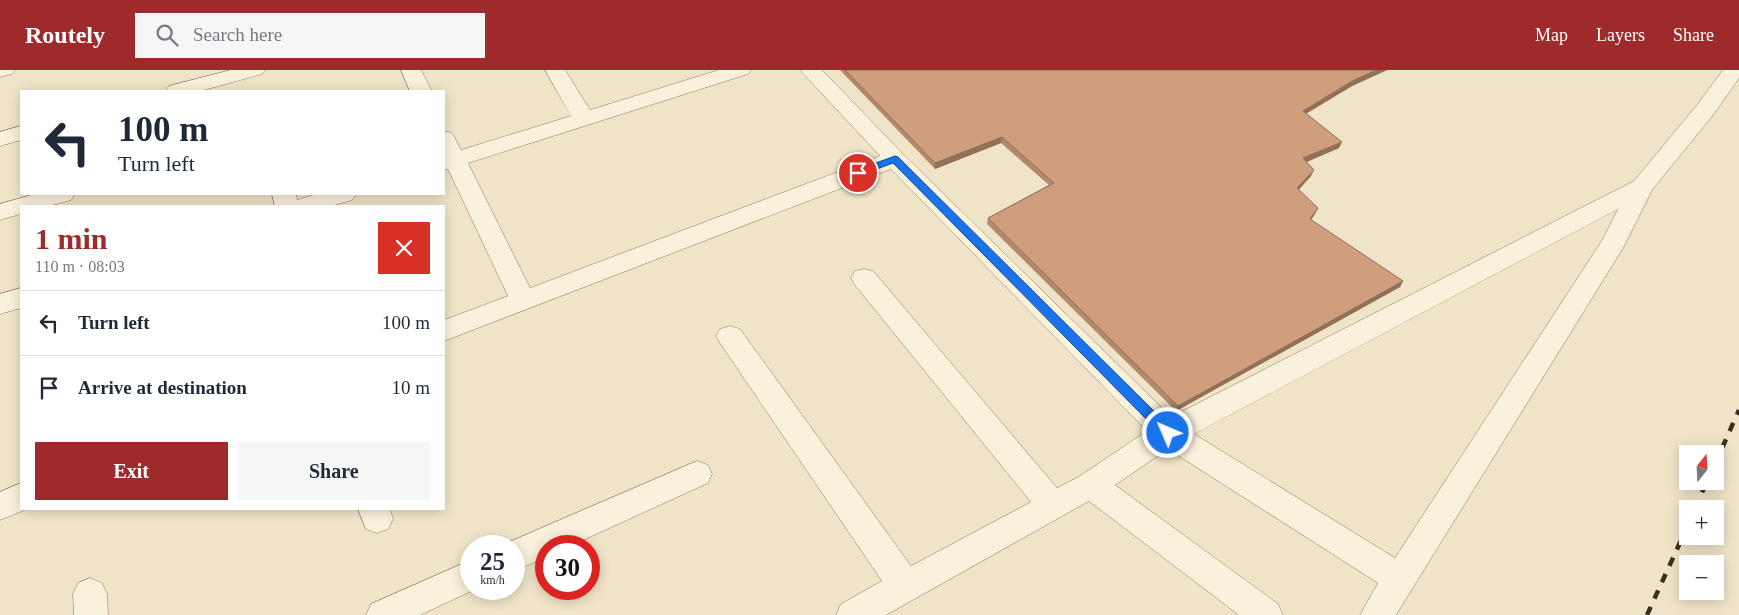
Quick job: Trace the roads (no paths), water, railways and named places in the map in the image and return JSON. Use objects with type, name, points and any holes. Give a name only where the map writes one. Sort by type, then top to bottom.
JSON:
[{"type":"street","points":[[0,71],[6,70]]},
{"type":"street","points":[[181,90],[255,70]]},
{"type":"street","points":[[411,70],[421,90]]},
{"type":"street","points":[[555,70],[584,119]]},
{"type":"street","points":[[523,301],[447,153],[584,119],[693,77],[741,70]]},
{"type":"street","points":[[810,70],[895,159],[1168,433],[1400,579]]},
{"type":"street","points":[[1377,615],[1614,242],[1642,187],[1705,110],[1734,70]]},
{"type":"street","points":[[0,139],[20,134]]},
{"type":"street","points":[[445,331],[895,159]]},
{"type":"street","points":[[853,615],[1053,506],[1091,484],[1168,433],[1642,187]]},
{"type":"street","points":[[24,205],[60,195]]},
{"type":"street","points":[[307,205],[341,195]]},
{"type":"street","points":[[0,212],[20,206]]},
{"type":"street","points":[[864,278],[1053,506]]},
{"type":"street","points":[[0,304],[20,298]]},
{"type":"street","points":[[730,336],[905,586]]},
{"type":"street","points":[[525,551],[697,474]]},
{"type":"street","points":[[1091,484],[1266,615]]},
{"type":"street","points":[[0,506],[20,497]]},
{"type":"street","points":[[383,615],[460,580]]},
{"type":"railway","points":[[1723,445],[1739,410]]},
{"type":"railway","points":[[1699,500],[1703,490]]},
{"type":"railway","points":[[1647,615],[1679,545]]}]
